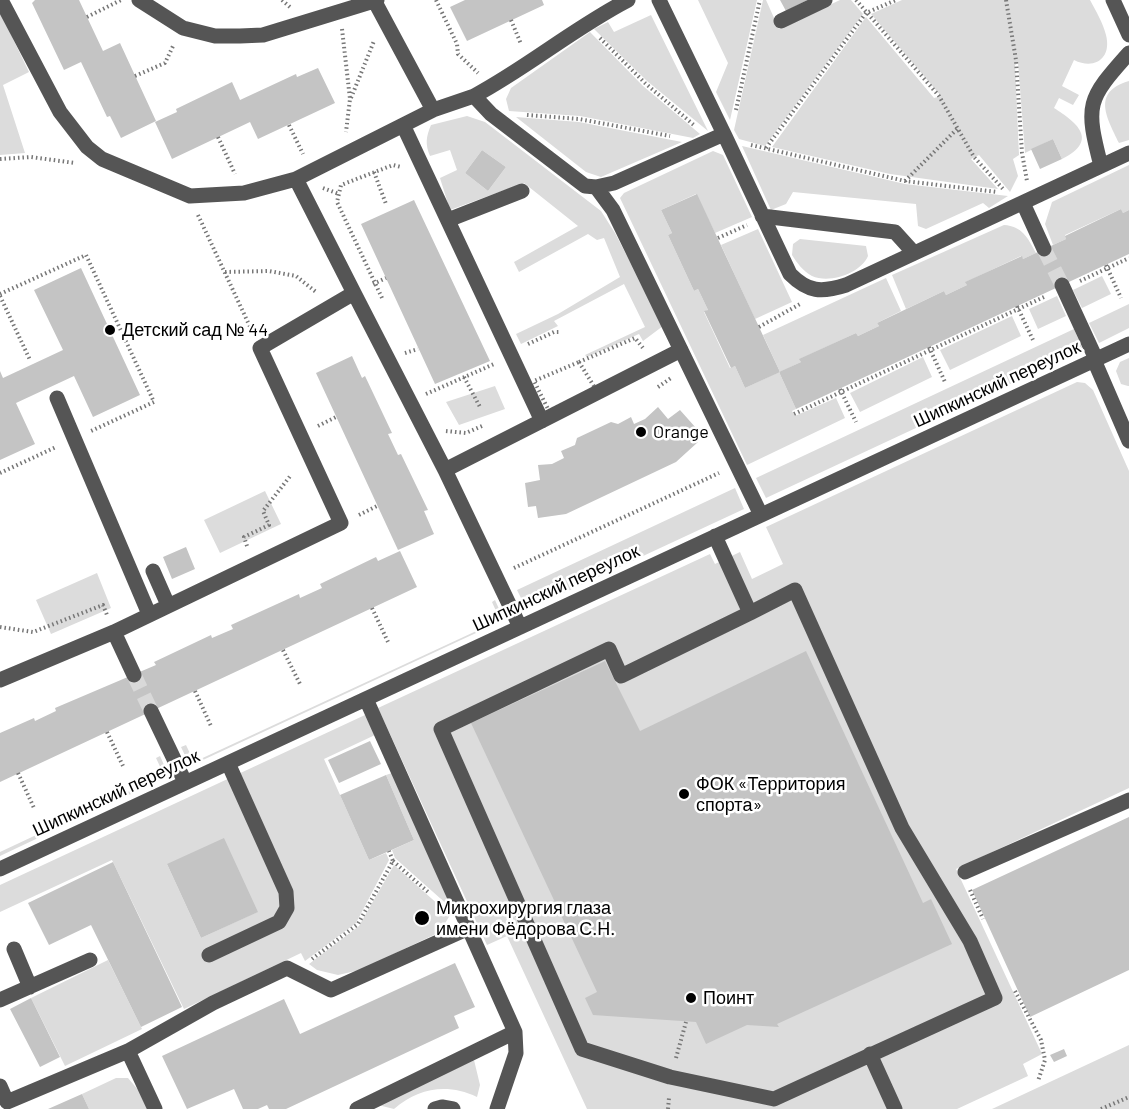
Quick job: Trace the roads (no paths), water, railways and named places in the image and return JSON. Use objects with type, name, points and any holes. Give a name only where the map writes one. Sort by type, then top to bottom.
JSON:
[{"type":"street","points":[[1,0],[60,112],[87,147],[102,159],[190,196],[244,193],[296,179],[433,110],[474,96],[592,19],[628,0]]},
{"type":"street","points":[[139,0],[147,8],[183,28],[215,36],[262,36],[340,14],[376,1],[433,110]]},
{"type":"street","points":[[659,0],[713,139],[762,216],[789,274],[801,285],[813,291],[828,291],[846,285],[914,253],[1013,197],[1101,166],[1129,153]]},
{"type":"street","points":[[782,21],[825,0]]},
{"type":"street","points":[[1113,0],[1129,35]]},
{"type":"street","points":[[1101,166],[1092,131],[1094,96],[1101,83],[1129,53]]},
{"type":"street","points":[[474,96],[491,114],[585,186],[596,187],[614,183],[713,139]]},
{"type":"street","points":[[403,125],[543,421]]},
{"type":"street","points":[[296,179],[445,470],[520,627]]},
{"type":"street","points":[[596,187],[613,210],[761,515]]},
{"type":"street","points":[[448,220],[522,191]]},
{"type":"street","points":[[1013,197],[1044,249]]},
{"type":"street","points":[[762,216],[895,232],[914,253]]},
{"type":"street","points":[[1062,287],[1129,441]]},
{"type":"street","points":[[0,680],[114,632],[254,563],[341,524],[260,348],[354,293]]},
{"type":"street","name":"Шипкинский переулок","points":[[0,869],[1129,344]]},
{"type":"street","points":[[445,470],[681,350]]},
{"type":"street","points":[[57,398],[149,615]]},
{"type":"street","points":[[715,536],[750,612]]},
{"type":"street","points":[[153,571],[168,605]]},
{"type":"street","points":[[795,590],[902,828],[970,941],[995,998],[774,1099],[670,1077],[582,1049],[441,729],[609,649],[621,676],[750,612],[795,590]]},
{"type":"street","points":[[114,632],[134,675]]},
{"type":"street","points":[[366,699],[515,1032],[516,1053],[497,1109]]},
{"type":"street","points":[[152,711],[185,782]]},
{"type":"street","points":[[209,955],[279,922],[287,908],[286,892],[228,763]]},
{"type":"street","points":[[965,872],[1129,800]]},
{"type":"street","points":[[0,1086],[6,1106],[128,1051],[213,1002],[287,968],[331,990],[469,928]]},
{"type":"street","points":[[14,949],[30,987]]},
{"type":"street","points":[[0,1000],[90,960]]},
{"type":"street","points":[[357,1109],[515,1032]]},
{"type":"street","points":[[128,1051],[155,1109]]},
{"type":"street","points":[[870,1054],[895,1109]]},
{"type":"street","points":[[435,1109],[442,1107],[453,1109]]},
{"type":"tunnel","points":[[1044,249],[1062,285]]},
{"type":"tunnel","points":[[134,675],[151,711]]},
{"type":"place","name":"Детский сад № 44","points":[[110,330]]},
{"type":"place","name":"Orange","points":[[641,432]]},
{"type":"place","name":"ФОК «Территория спорта»","points":[[684,794]]},
{"type":"place","name":"Микрохирургия глаза имени Фёдорова С.Н.","points":[[422,918]]},
{"type":"place","name":"Поинт","points":[[691,998]]}]
